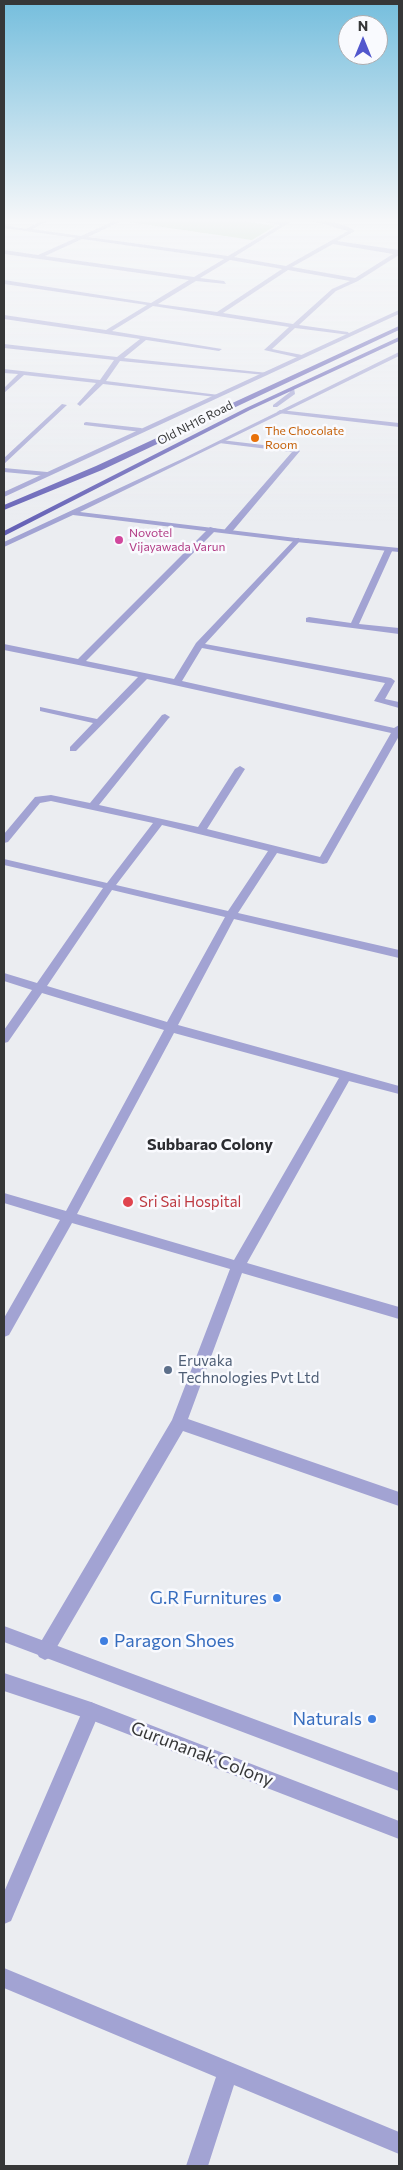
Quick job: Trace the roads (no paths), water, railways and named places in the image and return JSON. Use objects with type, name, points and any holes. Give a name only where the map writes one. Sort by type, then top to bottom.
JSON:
[{"type":"main road","name":"Old NH16 Road","points":[[4,508],[46,491],[399,328]]},
{"type":"main road","name":"Old NH16 Road","points":[[4,534],[292,388],[399,339]]},
{"type":"main road","points":[[4,513],[46,491]]},
{"type":"main road","points":[[4,527],[80,494]]},
{"type":"street","points":[[40,322],[219,349]]},
{"type":"street","points":[[107,332],[123,322]]},
{"type":"street","points":[[270,322],[348,334]]},
{"type":"street","points":[[298,322],[267,350],[300,356]]},
{"type":"street","points":[[4,495],[375,322]]},
{"type":"street","points":[[80,404],[102,382],[118,360],[146,338]]},
{"type":"street","points":[[4,346],[118,360],[265,372]]},
{"type":"street","points":[[4,544],[221,442],[399,354]]},
{"type":"street","points":[[4,371],[216,395]]},
{"type":"street","points":[[4,390],[23,373]]},
{"type":"street","points":[[272,416],[274,408],[293,393],[292,388]]},
{"type":"street","points":[[4,462],[64,405]]},
{"type":"street","points":[[280,412],[399,424]]},
{"type":"street","points":[[86,424],[141,430]]},
{"type":"street","points":[[221,442],[297,451],[228,531]]},
{"type":"street","points":[[4,470],[47,474]]},
{"type":"street","points":[[71,512],[296,540],[399,550]]},
{"type":"street","points":[[80,662],[213,529]]},
{"type":"street","points":[[177,682],[199,645],[296,540]]},
{"type":"street","points":[[355,624],[388,549]]},
{"type":"street","points":[[310,620],[355,624],[399,632]]},
{"type":"street","points":[[199,645],[391,681],[379,701],[399,705]]},
{"type":"street","points":[[4,647],[177,682],[399,731],[323,861],[201,831],[50,798],[39,799],[4,840]]},
{"type":"street","points":[[73,749],[144,676]]},
{"type":"street","points":[[42,709],[99,722]]},
{"type":"street","points":[[92,806],[165,717]]},
{"type":"street","points":[[201,831],[240,769]]},
{"type":"street","points":[[4,1039],[109,887],[159,822]]},
{"type":"street","points":[[4,1331],[69,1217],[231,915],[274,850]]},
{"type":"street","points":[[4,862],[399,954]]},
{"type":"street","points":[[4,977],[172,1028],[399,1090]]},
{"type":"street","points":[[45,1650],[179,1423],[238,1266],[346,1076]]},
{"type":"street","points":[[4,1198],[399,1314]]},
{"type":"street","points":[[179,1423],[399,1499]]},
{"type":"street","points":[[4,1634],[399,1782]]},
{"type":"street","name":"Gurunanak Colony","points":[[4,1682],[91,1711],[399,1830]]},
{"type":"street","points":[[4,1914],[91,1711]]},
{"type":"street","points":[[4,1978],[399,2143]]},
{"type":"street","points":[[197,2166],[228,2072]]},
{"type":"place","name":"The Chocolate Room","points":[[255,438]]},
{"type":"place","name":"Novotel Vijayawada Varun","points":[[119,540]]},
{"type":"place","name":"Sri Sai Hospital","points":[[128,1202]]},
{"type":"place","name":"Eruvaka Technologies Pvt Ltd","points":[[168,1370]]},
{"type":"place","name":"G.R Furnitures","points":[[277,1598]]},
{"type":"place","name":"Paragon Shoes","points":[[104,1641]]},
{"type":"place","name":"Naturals","points":[[372,1719]]},
{"type":"district","name":"Subbarao Colony","points":[[210,1145]]}]
